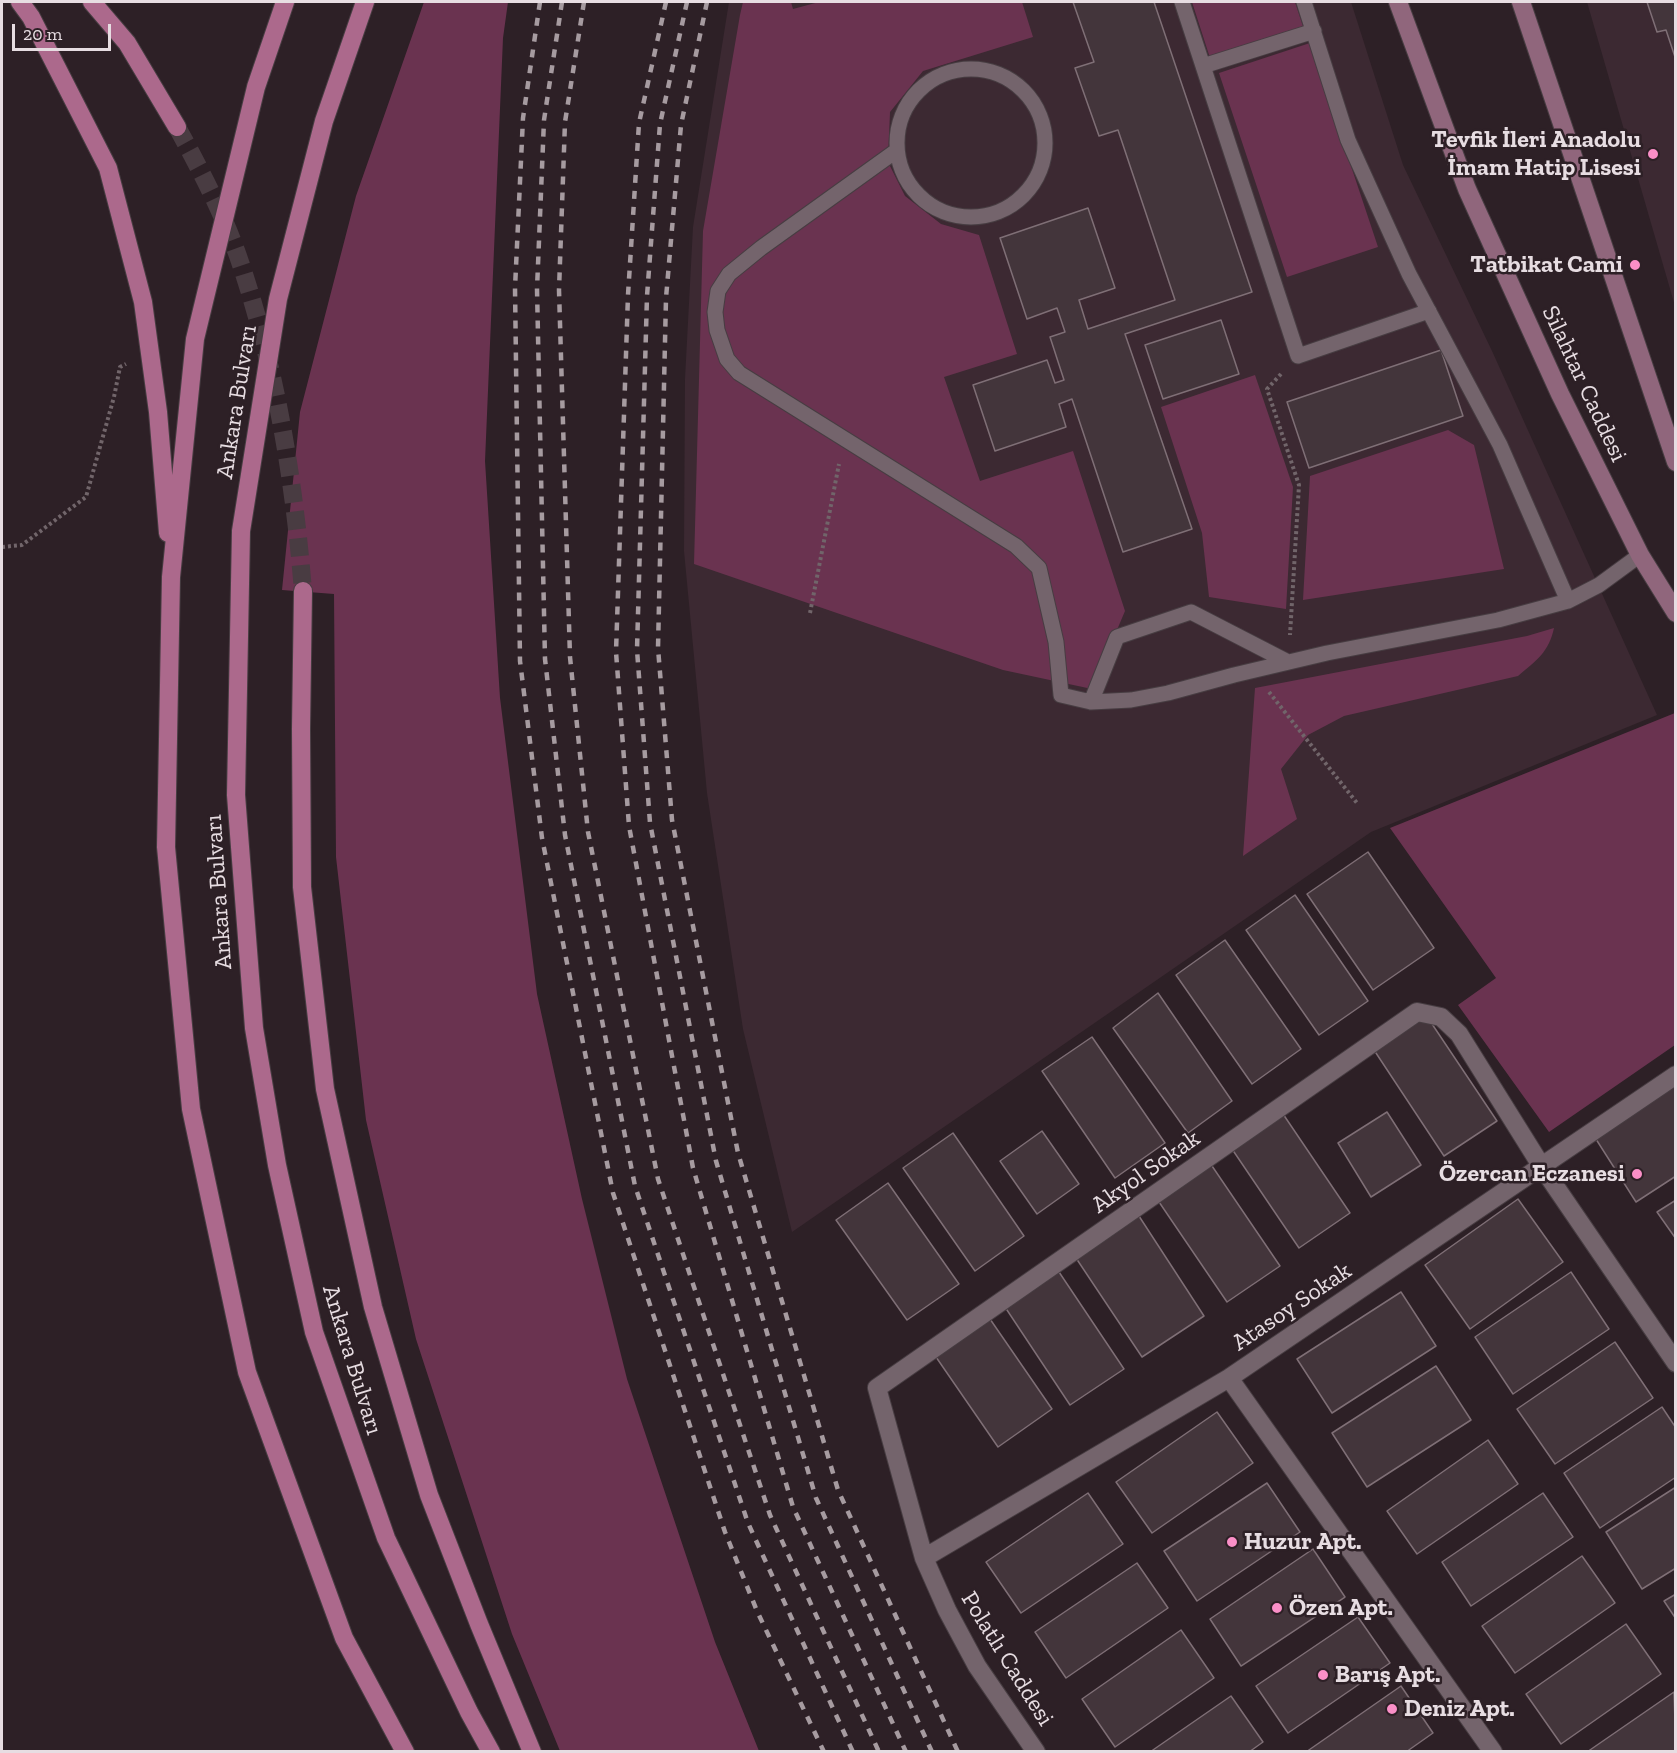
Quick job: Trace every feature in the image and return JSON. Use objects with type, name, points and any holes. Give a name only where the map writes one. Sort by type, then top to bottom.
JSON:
[{"type":"main road","points":[[20,2],[32,16],[108,168],[143,302],[158,412],[171,577]]},
{"type":"main road","points":[[92,2],[127,43],[177,128]]},
{"type":"main road","name":"Ankara Bulvarı","points":[[285,2],[256,87],[195,339],[171,577],[166,847],[191,1109],[248,1372],[344,1638],[405,1752]]},
{"type":"main road","name":"Ankara Bulvarı","points":[[365,2],[324,121],[276,310],[241,531],[236,795],[254,1028],[277,1166],[314,1332],[386,1538],[469,1712],[491,1752]]},
{"type":"main road","name":"Silahtar Caddesi","points":[[1398,2],[1467,189],[1560,394],[1640,555],[1676,613]]},
{"type":"main road","points":[[1521,2],[1676,462]]},
{"type":"main road","points":[[303,591],[302,887],[325,1089],[374,1307],[429,1495],[532,1752]]},
{"type":"street","name":"Akyol Sokak","points":[[924,1558],[877,1388],[1417,1012],[1441,1017],[1458,1034],[1542,1167]]},
{"type":"street","name":"Atasoy Sokak","points":[[924,1558],[1229,1378],[1676,1076]]},
{"type":"street","points":[[1542,1167],[1676,1363]]},
{"type":"street","points":[[1229,1378],[1493,1752]]},
{"type":"street","name":"Polatlı Caddesi","points":[[924,1558],[947,1610],[977,1666],[1036,1752]]},
{"type":"lane","points":[[1182,2],[1298,356],[1429,311]]},
{"type":"lane","points":[[1304,2],[1348,140],[1409,274],[1500,445],[1568,601]]},
{"type":"lane","points":[[1203,66],[1314,31]]},
{"type":"lane","points":[[896,151],[903,175],[918,196],[938,211],[962,218],[987,216],[1010,207],[1029,190],[1041,168],[1045,144],[1042,120],[1031,98],[1013,81],[992,71],[967,68],[943,73],[923,85],[907,104],[898,126],[896,151],[761,248],[729,274],[718,291],[715,312],[717,330],[727,359],[739,373],[1016,546],[1039,568],[1056,642],[1061,695],[1091,702],[1168,693],[1288,662],[1498,620],[1568,601],[1599,585],[1640,555]]},
{"type":"lane","points":[[1091,702],[1118,637],[1191,612],[1288,662]]},
{"type":"path","points":[[2,547],[22,545],[86,497],[120,367],[150,353]]},
{"type":"path","points":[[1288,662],[1299,485],[1268,389],[1298,356]]},
{"type":"path","points":[[810,613],[844,438]]},
{"type":"path","points":[[1252,670],[1357,803]]},
{"type":"shaded area","points":[[424,2],[508,2],[503,38],[485,461],[500,698],[537,994],[582,1199],[627,1379],[715,1642],[759,1751],[560,1751],[512,1634],[416,1339],[366,1120],[336,857],[334,594],[282,590],[300,412],[356,196]]},
{"type":"shaded area","points":[[729,2],[1351,2],[1403,165],[1492,351],[1657,715],[1371,832],[792,1232],[743,1029],[707,793],[684,551],[685,379],[693,227]]},
{"type":"shaded area","points":[[743,2],[791,2],[793,9],[819,2],[1022,2],[1033,37],[923,71],[890,112],[888,162],[905,196],[941,224],[979,235],[1017,354],[944,377],[980,481],[1073,451],[1125,611],[1092,689],[1003,670],[694,564],[703,231]]},
{"type":"shaded area","points":[[1192,2],[1295,2],[1304,29],[1210,58]]},
{"type":"shaded area","name":"Tevfik İleri Anadolu İmam Hatip Lisesi","points":[[1587,2],[1675,2],[1675,306]]},
{"type":"shaded area","points":[[1310,43],[1378,247],[1287,277],[1219,73]]},
{"type":"shaded area","points":[[1255,375],[1293,487],[1286,609],[1209,597],[1202,533],[1161,407]]},
{"type":"shaded area","points":[[1448,430],[1474,445],[1504,569],[1303,600],[1310,476]]},
{"type":"shaded area","points":[[1554,628],[1545,650],[1518,676],[1344,716],[1308,735],[1281,769],[1297,819],[1243,856],[1255,688],[1527,636]]},
{"type":"shaded area","points":[[1675,713],[1675,1045],[1549,1132],[1458,1005],[1496,978],[1390,828]]},
{"type":"building","points":[[1073,2],[1154,2],[1252,292],[1125,334],[1192,529],[1123,552],[1072,399],[1059,404],[1066,427],[995,451],[973,385],[1047,360],[1055,383],[1064,380],[1050,337],[1065,332],[1057,308],[1027,319],[1000,238],[1088,208],[1115,288],[1079,300],[1088,329],[1175,300],[1118,130],[1099,136],[1075,68],[1094,62]]},
{"type":"building","points":[[1647,2],[1676,2],[1676,60],[1666,30],[1657,32]]},
{"type":"building","points":[[1221,320],[1239,374],[1163,399],[1145,345]]},
{"type":"building","points":[[1441,350],[1463,416],[1309,468],[1287,402]]},
{"type":"building","points":[[1368,852],[1434,948],[1373,990],[1307,894]]},
{"type":"building","points":[[1295,895],[1368,1001],[1319,1035],[1246,930]]},
{"type":"building","points":[[1225,940],[1301,1049],[1252,1084],[1176,975]]},
{"type":"building","points":[[1158,993],[1232,1101],[1188,1133],[1113,1028]]},
{"type":"building","points":[[1426,1015],[1497,1121],[1444,1156],[1374,1050]]},
{"type":"building","points":[[1092,1037],[1165,1143],[1115,1178],[1042,1071]]},
{"type":"building","points":[[1676,1082],[1676,1176],[1636,1202],[1594,1136]]},
{"type":"building","points":[[1281,1111],[1350,1213],[1299,1248],[1230,1146]]},
{"type":"building","points":[[1387,1112],[1421,1165],[1371,1197],[1338,1143]]},
{"type":"building","points":[[1042,1131],[1079,1184],[1037,1214],[1000,1161]]},
{"type":"building","points":[[953,1133],[1024,1236],[975,1271],[903,1168]]},
{"type":"building","points":[[1210,1163],[1280,1266],[1227,1302],[1157,1199]]},
{"type":"building","points":[[888,1183],[959,1284],[907,1320],[836,1220]]},
{"type":"building","points":[[1518,1199],[1563,1262],[1470,1329],[1425,1265]]},
{"type":"building","points":[[1676,1200],[1676,1239],[1657,1212]]},
{"type":"building","points":[[1137,1213],[1204,1316],[1142,1357],[1074,1255]]},
{"type":"building","points":[[1057,1269],[1124,1369],[1070,1405],[1003,1304]]},
{"type":"building","points":[[1571,1272],[1609,1329],[1513,1394],[1475,1337]]},
{"type":"building","points":[[1401,1292],[1436,1346],[1332,1413],[1297,1359]]},
{"type":"building","points":[[990,1319],[1052,1409],[998,1447],[936,1357]]},
{"type":"building","points":[[1615,1342],[1653,1398],[1555,1464],[1517,1409]]},
{"type":"building","points":[[1436,1366],[1471,1420],[1367,1487],[1332,1433]]},
{"type":"building","points":[[1662,1407],[1676,1428],[1676,1477],[1600,1528],[1564,1473]]},
{"type":"building","points":[[1217,1412],[1253,1463],[1152,1533],[1116,1482]]},
{"type":"building","points":[[1488,1440],[1518,1484],[1417,1554],[1387,1511]]},
{"type":"building","name":"Huzur Apt.","points":[[1267,1483],[1300,1532],[1197,1601],[1164,1551]]},
{"type":"building","points":[[1676,1487],[1676,1568],[1642,1589],[1606,1532]]},
{"type":"building","points":[[1088,1493],[1123,1544],[1021,1613],[986,1562]]},
{"type":"building","points":[[1543,1493],[1573,1537],[1471,1606],[1442,1562]]},
{"type":"building","name":"Özen Apt.","points":[[1313,1549],[1345,1597],[1241,1666],[1210,1619]]},
{"type":"building","points":[[1582,1556],[1615,1603],[1515,1673],[1482,1626]]},
{"type":"building","points":[[1137,1563],[1168,1608],[1066,1678],[1035,1632]]},
{"type":"building","points":[[1676,1594],[1676,1619],[1664,1601]]},
{"type":"building","name":"Barış Apt.","points":[[1358,1617],[1390,1663],[1288,1733],[1256,1686]]},
{"type":"building","points":[[1626,1624],[1661,1674],[1561,1744],[1526,1694]]},
{"type":"building","points":[[1181,1630],[1214,1678],[1115,1747],[1082,1699]]},
{"type":"building","name":"Deniz Apt.","points":[[1401,1686],[1433,1733],[1406,1752],[1306,1752]]},
{"type":"building","points":[[1674,1692],[1676,1752],[1587,1752]]},
{"type":"building","points":[[1231,1696],[1263,1742],[1249,1752],[1150,1752]]},
{"type":"tunnel","points":[[177,127],[225,223],[251,296],[281,421],[294,506],[303,591]]},
{"type":"railway","points":[[540,2],[523,118],[515,288],[520,661],[542,838],[613,1193],[725,1532],[757,1611],[824,1752]]},
{"type":"railway","points":[[562,2],[544,120],[537,289],[545,659],[565,835],[635,1186],[748,1523],[853,1752]]},
{"type":"railway","points":[[584,2],[565,122],[559,290],[570,657],[588,832],[658,1179],[770,1515],[879,1752]]},
{"type":"railway","points":[[666,2],[639,123],[628,295],[616,652],[629,826],[693,1168],[793,1507],[906,1752]]},
{"type":"railway","points":[[687,2],[660,124],[647,296],[637,650],[650,823],[716,1161],[816,1498],[932,1752]]},
{"type":"railway","points":[[707,2],[681,125],[666,298],[658,648],[672,820],[738,1153],[838,1490],[958,1752]]},
{"type":"place","name":"Tevfik İleri Anadolu İmam Hatip Lisesi","points":[[1653,154]]},
{"type":"place","name":"Tatbikat Cami","points":[[1635,265]]},
{"type":"place","name":"Özercan Eczanesi","points":[[1637,1174]]},
{"type":"place","name":"Huzur Apt.","points":[[1232,1542]]},
{"type":"place","name":"Özen Apt.","points":[[1277,1608]]},
{"type":"place","name":"Barış Apt.","points":[[1323,1675]]},
{"type":"place","name":"Deniz Apt.","points":[[1392,1709]]}]
